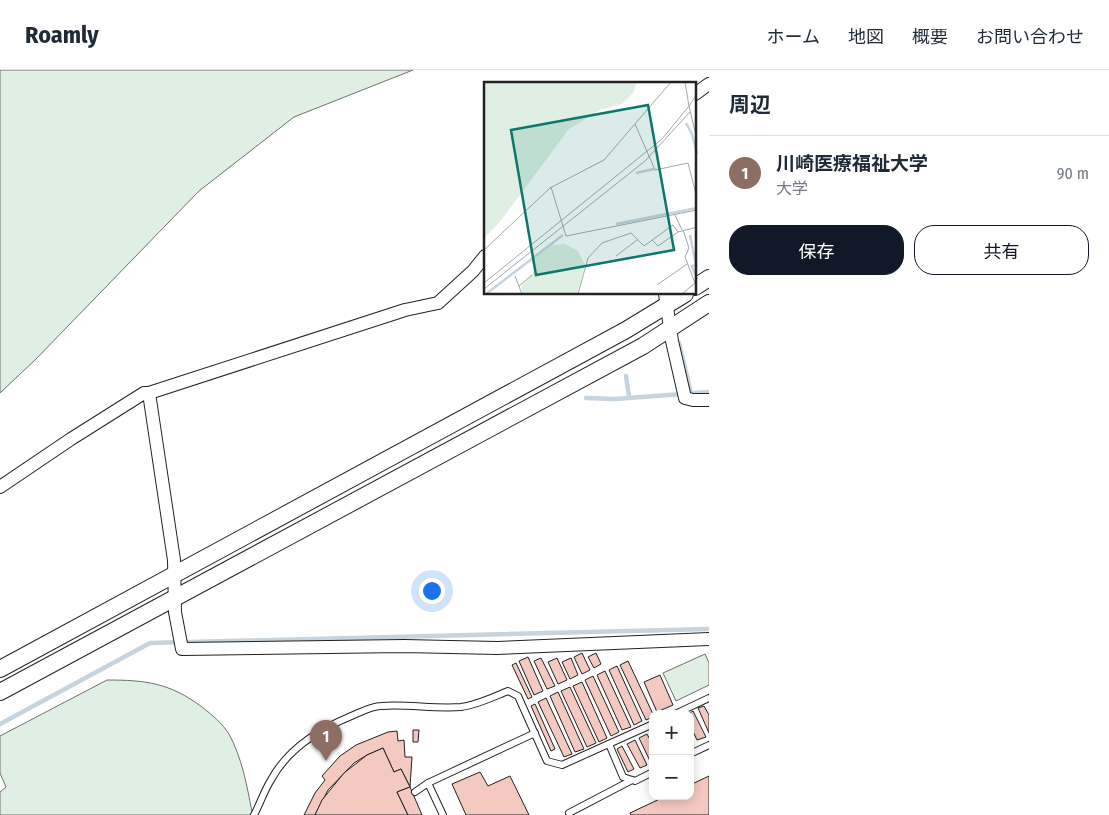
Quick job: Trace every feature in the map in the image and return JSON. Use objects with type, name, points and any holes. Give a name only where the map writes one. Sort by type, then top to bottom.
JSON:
[{"type":"street","points":[[696,93],[709,84]]},
{"type":"street","points":[[0,487],[144,393],[149,393],[405,310],[438,303],[473,271],[484,257]]},
{"type":"street","points":[[696,286],[709,278]]},
{"type":"street","points":[[0,669],[626,330],[666,299],[681,295]]},
{"type":"street","points":[[666,299],[670,328],[684,393],[693,400],[709,400]]},
{"type":"street","points":[[0,692],[642,346],[709,303]]},
{"type":"street","points":[[149,393],[174,560],[175,612],[182,649],[404,646],[497,648],[709,639]]},
{"type":"lane","points":[[254,815],[271,779],[286,759],[300,745],[327,726],[378,706],[463,707],[508,691],[518,696],[547,760],[562,765],[649,726]]},
{"type":"lane","points":[[683,710],[709,698]]},
{"type":"lane","points":[[415,792],[428,782],[535,733]]},
{"type":"lane","points":[[609,744],[623,777],[635,781],[649,774]]},
{"type":"lane","points":[[694,752],[709,745]]},
{"type":"lane","points":[[569,813],[632,780]]},
{"type":"lane","points":[[428,782],[443,815]]},
{"type":"green space","points":[[0,70],[413,70],[294,117],[199,191],[35,360],[0,393]]},
{"type":"green space","points":[[705,654],[709,663],[709,685],[676,701],[663,673]]},
{"type":"green space","points":[[107,680],[157,684],[190,699],[216,719],[229,734],[241,762],[252,812],[251,815],[0,815],[0,792],[6,787],[0,773],[0,736]]},
{"type":"building","points":[[582,653],[590,670],[582,674],[574,657]]},
{"type":"building","points":[[596,653],[601,664],[594,668],[588,657]]},
{"type":"building","points":[[528,657],[543,691],[534,695],[519,661]]},
{"type":"building","points":[[541,658],[555,686],[547,689],[534,661]]},
{"type":"building","points":[[557,658],[567,680],[558,684],[548,662]]},
{"type":"building","points":[[571,658],[578,675],[570,679],[562,662]]},
{"type":"building","points":[[628,661],[651,710],[649,710],[649,719],[646,720],[620,665]]},
{"type":"building","points":[[516,663],[532,697],[528,699],[512,665]]},
{"type":"building","points":[[617,666],[642,721],[634,725],[609,670]]},
{"type":"building","points":[[605,671],[631,727],[622,730],[597,675]]},
{"type":"building","points":[[660,675],[673,705],[662,710],[656,710],[644,682]]},
{"type":"building","points":[[593,676],[619,732],[611,736],[585,680]]},
{"type":"building","points":[[582,682],[607,738],[599,742],[573,686]]},
{"type":"building","points":[[570,687],[596,743],[587,747],[561,691]]},
{"type":"building","points":[[558,692],[584,749],[575,752],[550,696]]},
{"type":"building","points":[[546,698],[572,754],[564,757],[538,702]]},
{"type":"building","points":[[535,704],[555,749],[551,751],[531,706]]},
{"type":"building","points":[[704,706],[709,715],[709,733],[698,708]]},
{"type":"building","points":[[694,713],[706,737],[697,740],[694,734]]},
{"type":"building","points":[[413,730],[419,730],[418,742],[413,742]]},
{"type":"building","points":[[397,731],[398,741],[404,740],[405,757],[412,757],[410,787],[401,769],[394,772],[383,748],[354,763],[328,790],[315,815],[304,815],[315,793],[325,780],[322,776],[340,756],[356,745],[388,732]]},
{"type":"building","points":[[647,734],[649,738],[649,759],[639,738]]},
{"type":"building","points":[[635,740],[647,765],[640,768],[627,744]]},
{"type":"building","points":[[622,746],[634,769],[628,772],[617,749]]},
{"type":"building","points":[[383,748],[394,772],[401,769],[410,787],[397,792],[408,815],[315,815],[322,800],[344,773],[367,755]]},
{"type":"building","points":[[480,772],[488,786],[510,776],[529,815],[466,815],[452,784]]},
{"type":"building","points":[[709,776],[709,815],[631,815],[630,813],[658,800],[694,800],[694,783]]},
{"type":"building","points":[[410,787],[422,815],[408,815],[397,792]]},
{"type":"waterway","points":[[679,343],[691,393]]},
{"type":"waterway","points":[[626,376],[629,397]]},
{"type":"waterway","points":[[586,398],[615,399],[709,392]]},
{"type":"waterway","points":[[0,724],[150,643],[709,629]]},
{"type":"place","name":"川崎医療福祉大学","points":[[326,761]]}]
